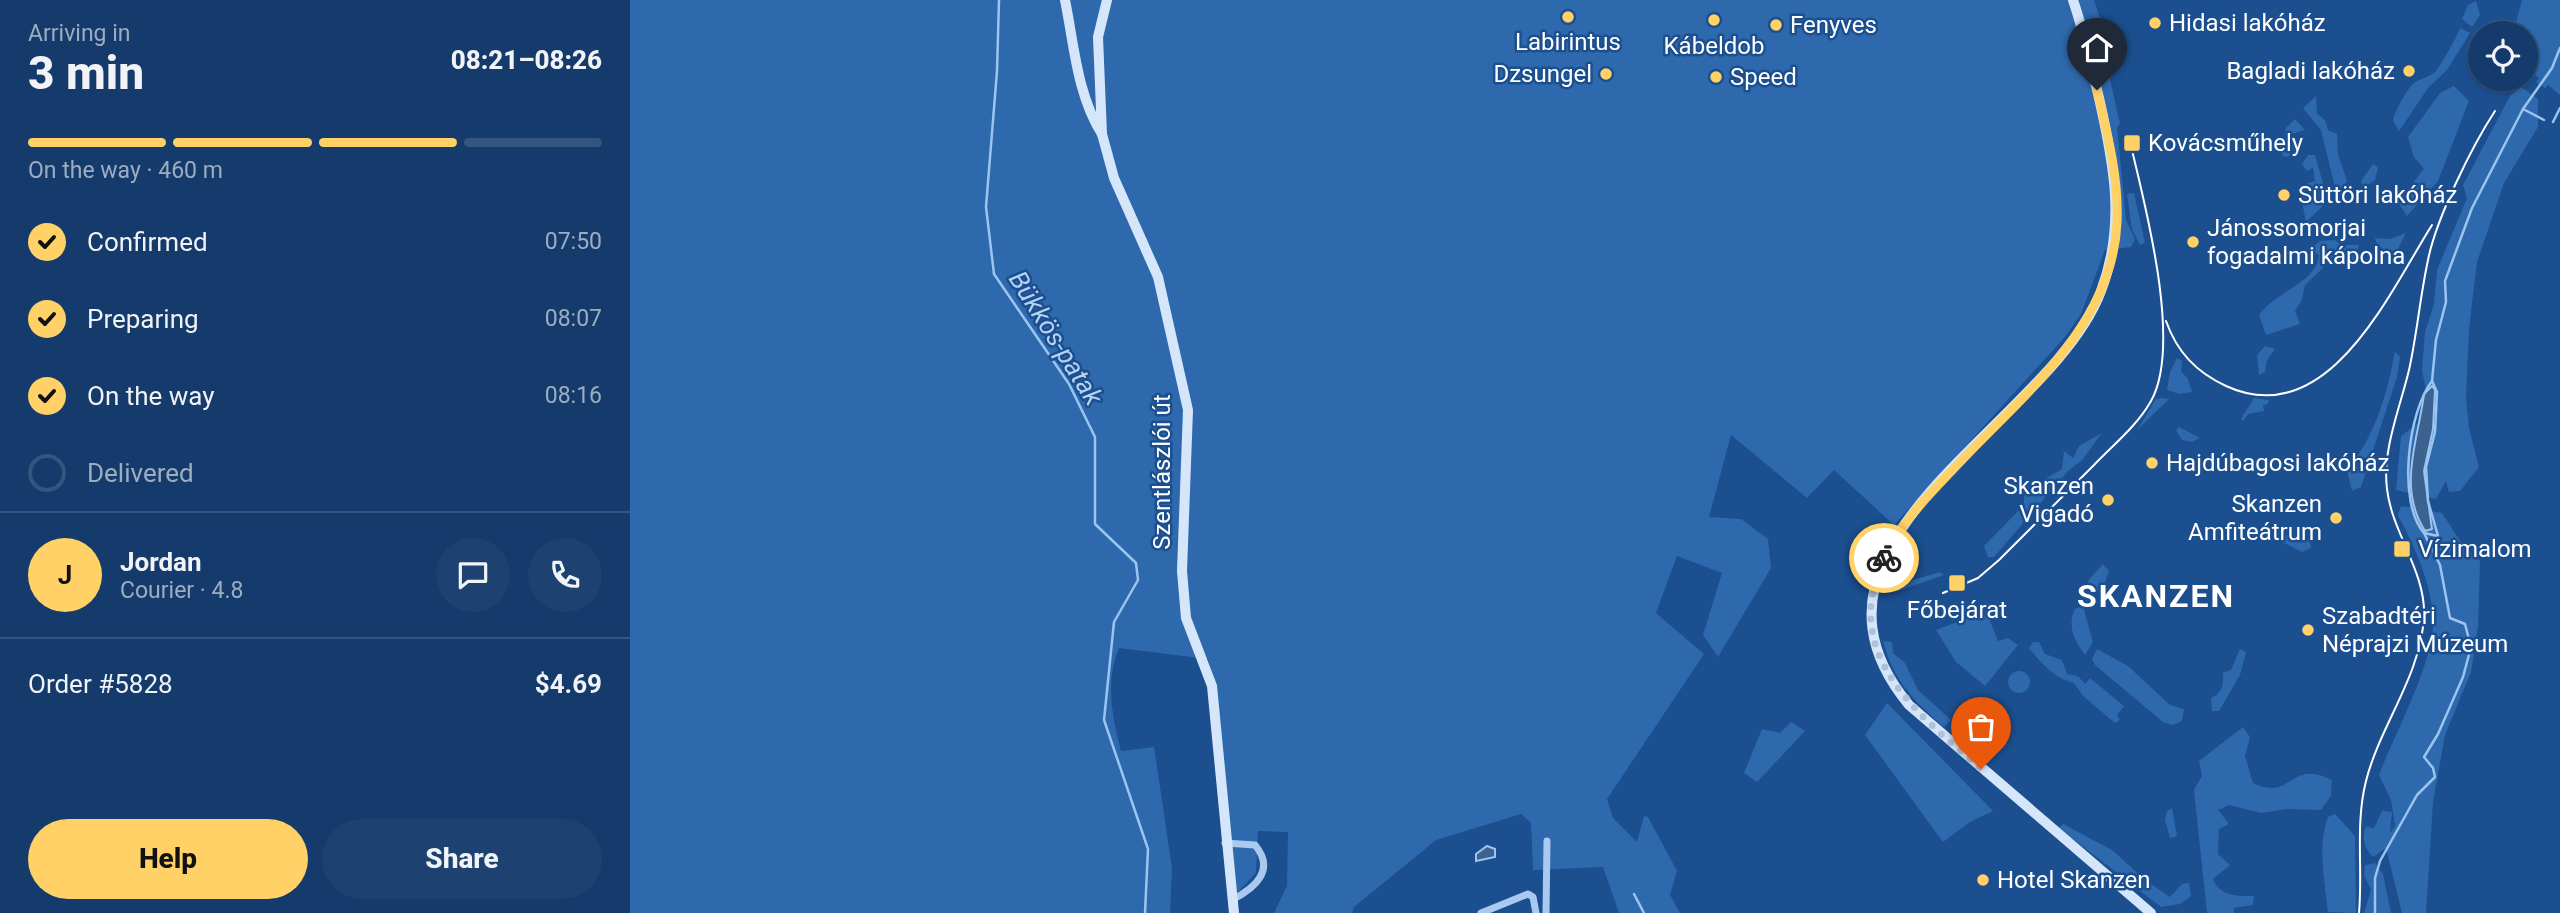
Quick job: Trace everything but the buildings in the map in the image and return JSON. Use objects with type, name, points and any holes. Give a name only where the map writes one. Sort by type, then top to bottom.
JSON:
[{"type":"street","points":[[1065,0],[1084,97],[1102,134]]},
{"type":"street","name":"Szentlászlói út","points":[[1107,0],[1098,37],[1102,134],[1114,178],[1158,277],[1185,387],[1188,410],[1182,571],[1186,618],[1212,686],[1225,842],[1234,913]]},
{"type":"street","points":[[2073,0],[2087,48],[2114,171],[2117,221],[2109,268],[2095,304],[2075,337],[1925,499],[1892,540],[1874,583],[1872,620],[1884,669],[1909,705],[2151,913]]},
{"type":"street","points":[[1546,913],[1547,841]]},
{"type":"street","points":[[1225,842],[1255,845],[1264,855],[1265,868],[1259,880],[1233,900]]},
{"type":"street","points":[[1481,913],[1528,894],[1533,897],[1536,913]]},
{"type":"shaded area","points":[[630,0],[2094,0],[2104,30],[2103,48],[2120,124],[2117,127],[2126,220],[2135,239],[2131,247],[2105,250],[2081,314],[2065,337],[1894,525],[1834,470],[1807,498],[1731,435],[1709,517],[1741,519],[1768,539],[1771,568],[1718,657],[1703,635],[1722,573],[1677,556],[1656,613],[1704,654],[1607,799],[1613,818],[1637,842],[1644,816],[1648,817],[1677,871],[1670,895],[1680,913],[1619,913],[1603,867],[1533,870],[1531,823],[1521,814],[1436,840],[1354,907],[1352,913],[1274,913],[1287,886],[1288,832],[1258,831],[1256,873],[1236,894],[1216,695],[1208,659],[1119,648],[1111,686],[1115,725],[1121,751],[1154,747],[1172,868],[1170,913],[630,913]]},
{"type":"shaded area","points":[[2522,0],[2560,0],[2560,95],[2548,85],[2545,88],[2538,83],[2538,21],[2516,21]]},
{"type":"shaded area","points":[[2476,1],[2480,15],[2476,21],[2468,21],[2468,24],[2462,19],[2468,5]]},
{"type":"shaded area","points":[[2460,28],[2468,32],[2447,70],[2428,88],[2399,131],[2393,120],[2403,98],[2413,84],[2435,72]]},
{"type":"shaded area","points":[[2454,86],[2469,101],[2438,181],[2407,216],[2398,202],[2424,169],[2414,157],[2408,137],[2440,93]]},
{"type":"shaded area","points":[[2516,91],[2527,91],[2538,99],[2538,127],[2504,183],[2477,262],[2469,329],[2466,398],[2469,428],[2479,467],[2460,491],[2449,492],[2446,481],[2436,499],[2396,490],[2401,436],[2425,418],[2428,398],[2422,371],[2425,332],[2434,304],[2437,270],[2467,198],[2463,185],[2510,96]]},
{"type":"shaded area","points":[[2316,96],[2317,114],[2325,120],[2328,130],[2337,134],[2338,155],[2347,181],[2340,193],[2335,187],[2321,130],[2303,108]]},
{"type":"shaded area","points":[[2295,119],[2305,130],[2291,134],[2295,148],[2288,157],[2282,156],[2286,128]]},
{"type":"shaded area","points":[[2308,155],[2315,155],[2328,201],[2306,222],[2299,186],[2315,181],[2313,168],[2307,171],[2302,164]]},
{"type":"shaded area","points":[[2373,164],[2378,167],[2375,180],[2363,188],[2361,181]]},
{"type":"shaded area","points":[[2134,193],[2145,243],[2140,245],[2132,230],[2127,194]]},
{"type":"shaded area","points":[[2406,233],[2396,253],[2391,256],[2377,244],[2375,238],[2390,239]]},
{"type":"shaded area","points":[[2335,240],[2342,245],[2359,245],[2354,260],[2332,259],[2305,285],[2302,300],[2295,311],[2300,324],[2266,335],[2259,315],[2274,300],[2311,273],[2319,255],[2309,250],[2320,241]]},
{"type":"shaded area","points":[[2265,346],[2275,349],[2267,360],[2265,372],[2259,375],[2257,355]]},
{"type":"shaded area","points":[[2395,351],[2400,357],[2397,377],[2361,487],[2352,491],[2347,471],[2365,443],[2378,414]]},
{"type":"shaded area","points":[[2177,358],[2182,361],[2181,371],[2188,379],[2192,392],[2180,394],[2167,390],[2170,372]]},
{"type":"shaded area","points":[[2432,386],[2435,390],[2433,429],[2424,471],[2432,529],[2425,531],[2412,498],[2411,481],[2414,446],[2424,394]]},
{"type":"shaded area","points":[[2254,398],[2269,400],[2268,404],[2263,405],[2264,411],[2248,414],[2243,421],[2241,419]]},
{"type":"shaded area","points":[[2156,399],[2169,399],[2137,430]]},
{"type":"shaded area","points":[[2179,427],[2200,438],[2192,442],[2182,440],[2176,430]]},
{"type":"shaded area","points":[[2102,433],[2082,460],[2068,471],[1994,557],[1988,557],[1984,546],[2024,505],[2024,495],[2037,493],[2045,479],[2062,469],[2064,451],[2073,458],[2079,446]]},
{"type":"shaded area","points":[[2401,506],[2442,513],[2458,538],[2480,561],[2478,626],[2471,672],[2445,735],[2433,802],[2426,913],[2402,913],[2386,848],[2373,857],[2364,839],[2366,827],[2374,828],[2382,811],[2392,812],[2390,833],[2395,826],[2391,800],[2379,775],[2412,698],[2432,638],[2430,593],[2416,553],[2398,515]]},
{"type":"shaded area","points":[[2287,535],[2310,540],[2311,548],[2302,552],[2276,539]]},
{"type":"shaded area","points":[[2103,564],[2109,571],[2104,586],[2086,602],[2081,598],[2088,581]]},
{"type":"shaded area","points":[[1940,572],[1944,575],[1895,592],[1893,586]]},
{"type":"shaded area","points":[[2083,606],[2093,642],[2085,655],[2072,627],[2075,609]]},
{"type":"shaded area","points":[[1986,611],[1998,641],[2008,638],[2018,645],[1985,686],[1956,662],[1936,630]]},
{"type":"shaded area","points":[[1883,641],[1892,642],[1893,653],[1905,663],[1918,690],[1951,720],[1944,727],[1906,689],[1887,655]]},
{"type":"shaded area","points":[[2033,642],[2039,642],[2045,654],[2062,660],[2067,674],[2078,676],[2085,684],[2090,678],[2124,706],[2117,715],[2120,720],[2115,723],[2083,696],[2074,683],[2060,678],[2048,669],[2029,648]]},
{"type":"shaded area","points":[[2097,649],[2128,666],[2170,705],[2184,709],[2182,721],[2173,725],[2163,722],[2095,665],[2092,659]]},
{"type":"shaded area","points":[[2240,649],[2246,652],[2240,675],[2219,711],[2212,711],[2211,698],[2220,691],[2223,673],[2231,670]]},
{"type":"shaded area","points":[[2019,671],[2027,674],[2030,682],[2027,690],[2019,693],[2011,690],[2008,682],[2011,674]]},
{"type":"shaded area","points":[[1887,703],[1993,811],[1970,822],[1943,842],[1865,735]]},
{"type":"shaded area","points":[[1791,722],[1805,731],[1757,782],[1744,773],[1762,729],[1780,733]]},
{"type":"shaded area","points":[[2243,727],[2250,737],[2245,756],[2253,783],[2276,787],[2298,776],[2318,775],[2332,780],[2331,796],[2321,810],[2286,809],[2261,813],[2229,805],[2218,810],[2229,824],[2219,829],[2218,854],[2230,865],[2213,879],[2225,892],[2254,896],[2253,905],[2234,908],[2234,913],[2207,913],[2194,790],[2202,776],[2199,761]]},
{"type":"shaded area","points":[[2172,808],[2177,836],[2170,838],[2165,820],[2167,811]]},
{"type":"shaded area","points":[[2335,814],[2355,836],[2356,913],[2328,912],[2323,840],[2328,817]]},
{"type":"shaded area","points":[[2063,824],[2112,850],[2145,880],[2170,897],[2182,884],[2189,883],[2191,896],[2180,904],[2161,907],[2059,828]]},
{"type":"shaded area","points":[[1487,846],[1495,849],[1495,857],[1476,861],[1476,854]]},
{"type":"shaded area","points":[[2375,863],[2383,874],[2391,913],[2364,913],[2371,890],[2364,875],[2365,865]]},
{"type":"waterway","name":"Bükkös-patak","points":[[999,0],[997,71],[986,207],[994,274],[1069,384],[1095,437],[1095,524],[1136,563],[1138,580],[1114,622],[1104,720],[1148,849],[1145,913]]},
{"type":"waterway","points":[[2375,913],[2375,878],[2380,861],[2417,795],[2435,777],[2433,768],[2424,757],[2438,734],[2463,677],[2471,647],[2465,624],[2450,618],[2440,565],[2424,533],[2438,536],[2428,501],[2426,467],[2435,432],[2437,392],[2432,381],[2436,340],[2446,302],[2445,281],[2472,208],[2523,109],[2552,68],[2560,48]]},
{"type":"waterway","points":[[2553,122],[2560,108]]},
{"type":"waterway","points":[[2523,109],[2544,120]]},
{"type":"waterway","points":[[2424,533],[2410,501],[2409,457],[2417,413],[2432,381]]},
{"type":"waterway","points":[[1634,894],[1644,913]]},
{"type":"tram line","points":[[2359,913],[2360,830],[2366,781],[2372,760],[2416,659],[2424,616],[2420,584],[2390,505],[2386,474],[2389,444],[2409,370],[2432,243],[2456,183],[2495,111]]},
{"type":"tram line","points":[[1943,593],[1978,578],[1999,560],[2124,435],[2151,401],[2160,376],[2162,309],[2151,234],[2129,138]]},
{"type":"tram line","points":[[2166,321],[2189,360],[2226,386],[2262,395],[2295,390],[2325,374],[2351,349],[2375,318],[2432,225]]},
{"type":"way so far","points":[[1884,558],[1874,583],[1872,620],[1884,669],[1909,705],[1981,769]]},
{"type":"place","name":"Labirintus","points":[[1568,17]]},
{"type":"place","name":"Kábeldob","points":[[1714,20]]},
{"type":"place","name":"Hidasi lakóház","points":[[2155,23]]},
{"type":"place","name":"Fenyves","points":[[1776,25]]},
{"type":"place","name":"Bagladi lakóház","points":[[2409,71]]},
{"type":"place","name":"Dzsungel","points":[[1606,74]]},
{"type":"place","name":"Speed","points":[[1716,77]]},
{"type":"place","name":"Kovácsműhely","points":[[2132,143]]},
{"type":"place","name":"Süttöri lakóház","points":[[2284,195]]},
{"type":"place","name":"Jánossomorjai fogadalmi kápolna","points":[[2193,242]]},
{"type":"place","name":"Hajdúbagosi lakóház","points":[[2152,463]]},
{"type":"place","name":"Skanzen Vigadó","points":[[2108,500]]},
{"type":"place","name":"Skanzen Amfiteátrum","points":[[2336,518]]},
{"type":"place","name":"Vízimalom","points":[[2402,549]]},
{"type":"place","name":"Főbejárat","points":[[1957,583]]},
{"type":"place","name":"Szabadtéri Néprajzi Múzeum","points":[[2308,630]]},
{"type":"place","name":"Hotel Skanzen","points":[[1983,880]]},
{"type":"district","name":"SKANZEN","points":[[2156,596]]},
{"type":"route","points":[[1884,558],[1892,540],[1925,499],[2060,356],[2089,317],[2101,291],[2115,242],[2117,221],[2114,171],[2097,90]]}]
